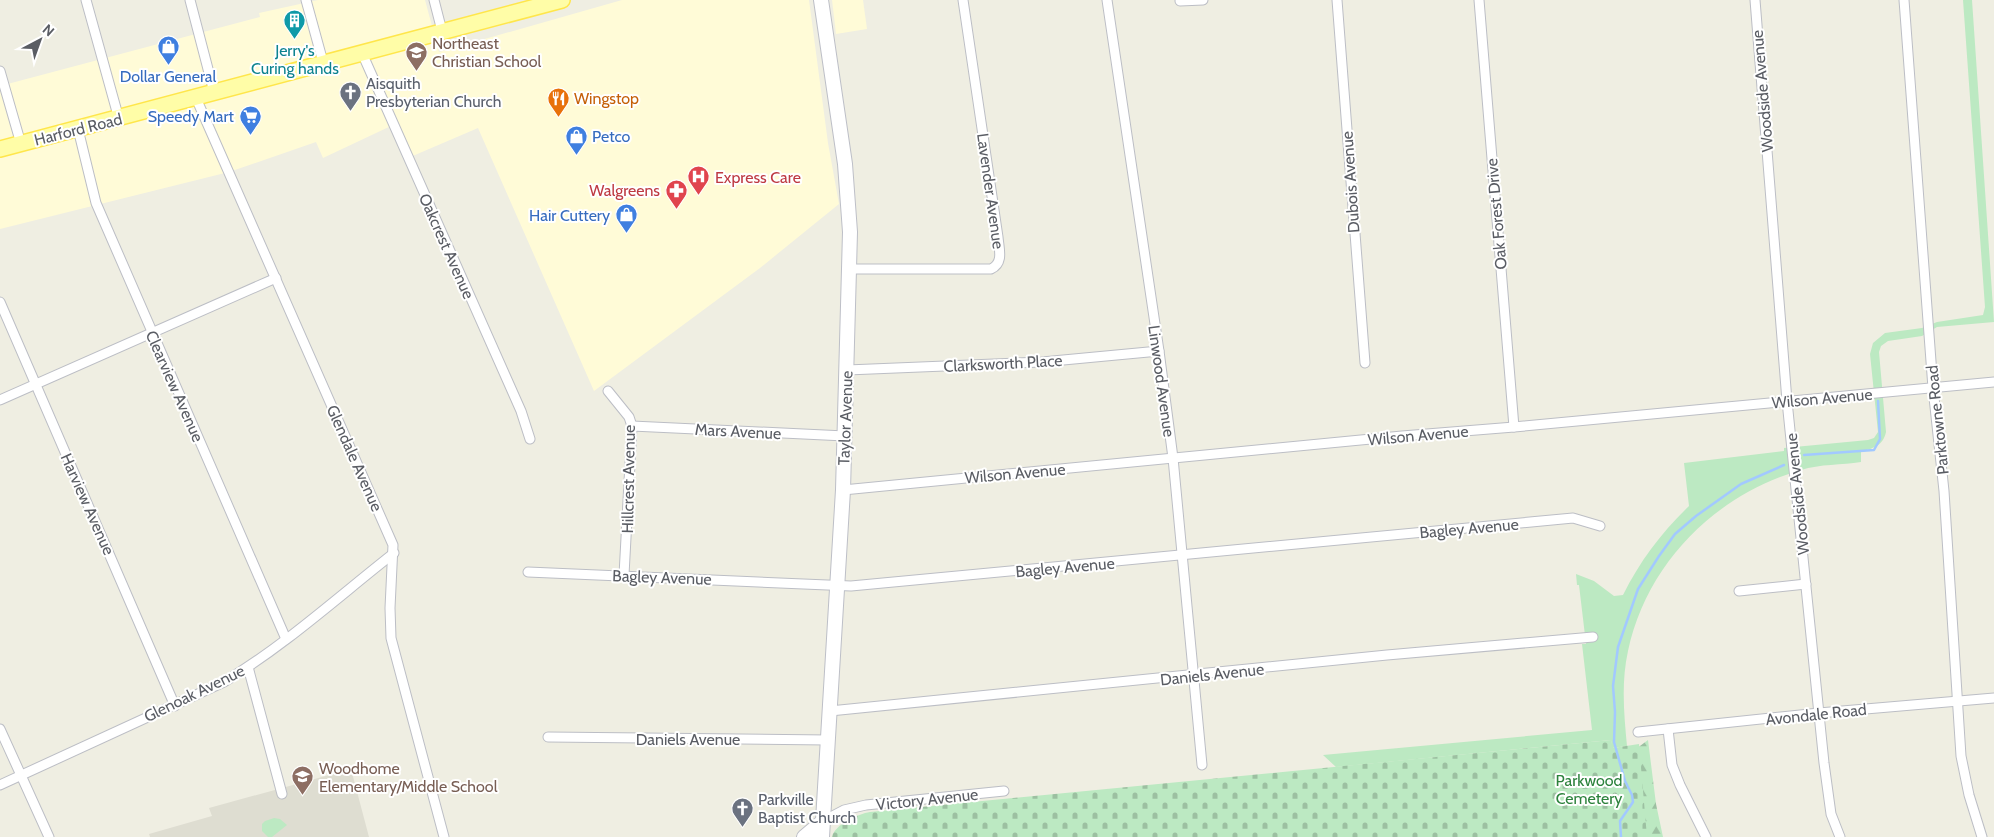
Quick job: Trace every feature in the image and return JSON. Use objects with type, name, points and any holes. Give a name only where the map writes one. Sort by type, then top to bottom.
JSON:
[{"type":"main road","name":"Harford Road","points":[[0,149],[562,0]]},
{"type":"main road","name":"Taylor Avenue","points":[[821,0],[847,188],[849,269],[843,490],[822,837]]},
{"type":"main road","points":[[804,837],[823,821]]},
{"type":"street","points":[[86,0],[119,119]]},
{"type":"street","points":[[190,0],[214,92]]},
{"type":"street","points":[[306,0],[323,62]]},
{"type":"street","points":[[434,0],[442,31]]},
{"type":"street","name":"Lavender Avenue","points":[[849,269],[991,269],[998,262],[1000,256],[998,237],[963,0]]},
{"type":"street","name":"Linwood Avenue","points":[[1107,0],[1173,458],[1202,764]]},
{"type":"street","points":[[1180,1],[1203,0]]},
{"type":"street","name":"Dubois Avenue","points":[[1337,0],[1365,363]]},
{"type":"street","name":"Oak Forest Drive","points":[[1479,0],[1514,427]]},
{"type":"street","name":"Woodside Avenue","points":[[1755,0],[1787,401],[1828,797],[1833,820],[1840,837]]},
{"type":"street","name":"Parktowne Road","points":[[1904,0],[1933,388],[1944,491],[1963,767],[1982,837]]},
{"type":"street","name":"Oakcrest Avenue","points":[[362,53],[521,411],[530,440]]},
{"type":"street","points":[[0,71],[21,144]]},
{"type":"street","name":"Glendale Avenue","points":[[196,98],[393,545],[390,608],[392,638],[442,837]]},
{"type":"street","name":"Clearview Avenue","points":[[78,129],[96,203],[286,639]]},
{"type":"street","points":[[0,400],[276,278]]},
{"type":"street","name":"Harview Avenue","points":[[0,302],[175,706]]},
{"type":"street","name":"Clarksworth Place","points":[[847,370],[1042,362],[1159,352]]},
{"type":"street","name":"Wilson Avenue","points":[[843,490],[1402,436],[1994,382]]},
{"type":"street","name":"Hillcrest Avenue","points":[[608,391],[629,417],[632,426],[624,576]]},
{"type":"street","name":"Mars Avenue","points":[[632,426],[844,436]]},
{"type":"street","name":"Bagley Avenue","points":[[528,572],[850,586],[1573,518],[1600,526]]},
{"type":"street","name":"Glenoak Avenue","points":[[0,785],[224,682],[286,639],[394,554]]},
{"type":"street","points":[[1738,591],[1806,584]]},
{"type":"street","name":"Daniels Avenue","points":[[830,711],[1387,655],[1593,637]]},
{"type":"street","points":[[248,667],[282,794]]},
{"type":"street","name":"Avondale Road","points":[[1638,732],[1819,713],[1994,698]]},
{"type":"street","points":[[0,729],[49,837]]},
{"type":"street","points":[[1668,729],[1672,765],[1706,837]]},
{"type":"street","name":"Daniels Avenue","points":[[548,738],[828,740]]},
{"type":"street","name":"Victory Avenue","points":[[823,821],[844,810],[866,805],[1004,791]]},
{"type":"shaded area","points":[[318,0],[425,0],[439,52],[622,0],[809,0],[828,143],[839,204],[760,268],[594,391],[478,128],[408,158],[393,125],[323,158],[316,142],[229,172],[0,229],[0,86],[260,17],[259,13]]},
{"type":"shaded area","points":[[832,0],[863,0],[867,29],[836,34]]},
{"type":"shaded area","name":"Woodhome Elementary/Middle School","points":[[351,769],[369,837],[150,837],[149,834],[212,816],[209,808]]},
{"type":"green space","points":[[1963,0],[1972,0],[1994,322],[1937,327],[1922,336],[1888,341],[1881,346],[1879,352],[1885,437],[1873,448],[1861,452],[1861,462],[1808,468],[1770,481],[1740,496],[1713,515],[1689,537],[1668,562],[1651,589],[1637,619],[1628,651],[1624,675],[1627,746],[1612,748],[1611,740],[1336,767],[1323,755],[1592,730],[1582,644],[1586,644],[1576,574],[1594,581],[1614,596],[1623,595],[1652,548],[1689,506],[1684,463],[1784,451],[1784,448],[1874,438],[1878,432],[1870,354],[1873,343],[1885,333],[1922,328],[1937,322],[1983,315],[1985,307]]},
{"type":"green space","name":"Parkwood Cemetery","points":[[1611,740],[1613,748],[1639,744],[1647,837],[832,837],[842,824],[853,817],[870,812]]},
{"type":"green space","points":[[1648,740],[1656,804],[1663,837],[1604,837],[1605,772]]},
{"type":"green space","points":[[274,818],[280,819],[287,825],[272,837],[268,837],[262,831],[262,824]]},
{"type":"waterway","points":[[1804,455],[1874,450],[1880,439],[1878,401]]},
{"type":"waterway","points":[[1621,837],[1620,821],[1633,802],[1614,742],[1615,712],[1613,686],[1618,647],[1638,589],[1675,534],[1696,516],[1741,484],[1784,465]]},
{"type":"place","name":"Jerry's Curing hands","points":[[295,40]]},
{"type":"place","name":"Dollar General","points":[[168,66]]},
{"type":"place","name":"Northeast Christian School","points":[[416,71]]},
{"type":"place","name":"Aisquith Presbyterian Church","points":[[350,111]]},
{"type":"place","name":"Wingstop","points":[[558,117]]},
{"type":"place","name":"Speedy Mart","points":[[250,135]]},
{"type":"place","name":"Petco","points":[[576,155]]},
{"type":"place","name":"Express Care","points":[[699,196]]},
{"type":"place","name":"Walgreens","points":[[676,209]]},
{"type":"place","name":"Hair Cuttery","points":[[626,234]]},
{"type":"place","name":"Woodhome Elementary/Middle School","points":[[303,796]]},
{"type":"place","name":"Parkville Baptist Church","points":[[742,827]]}]
